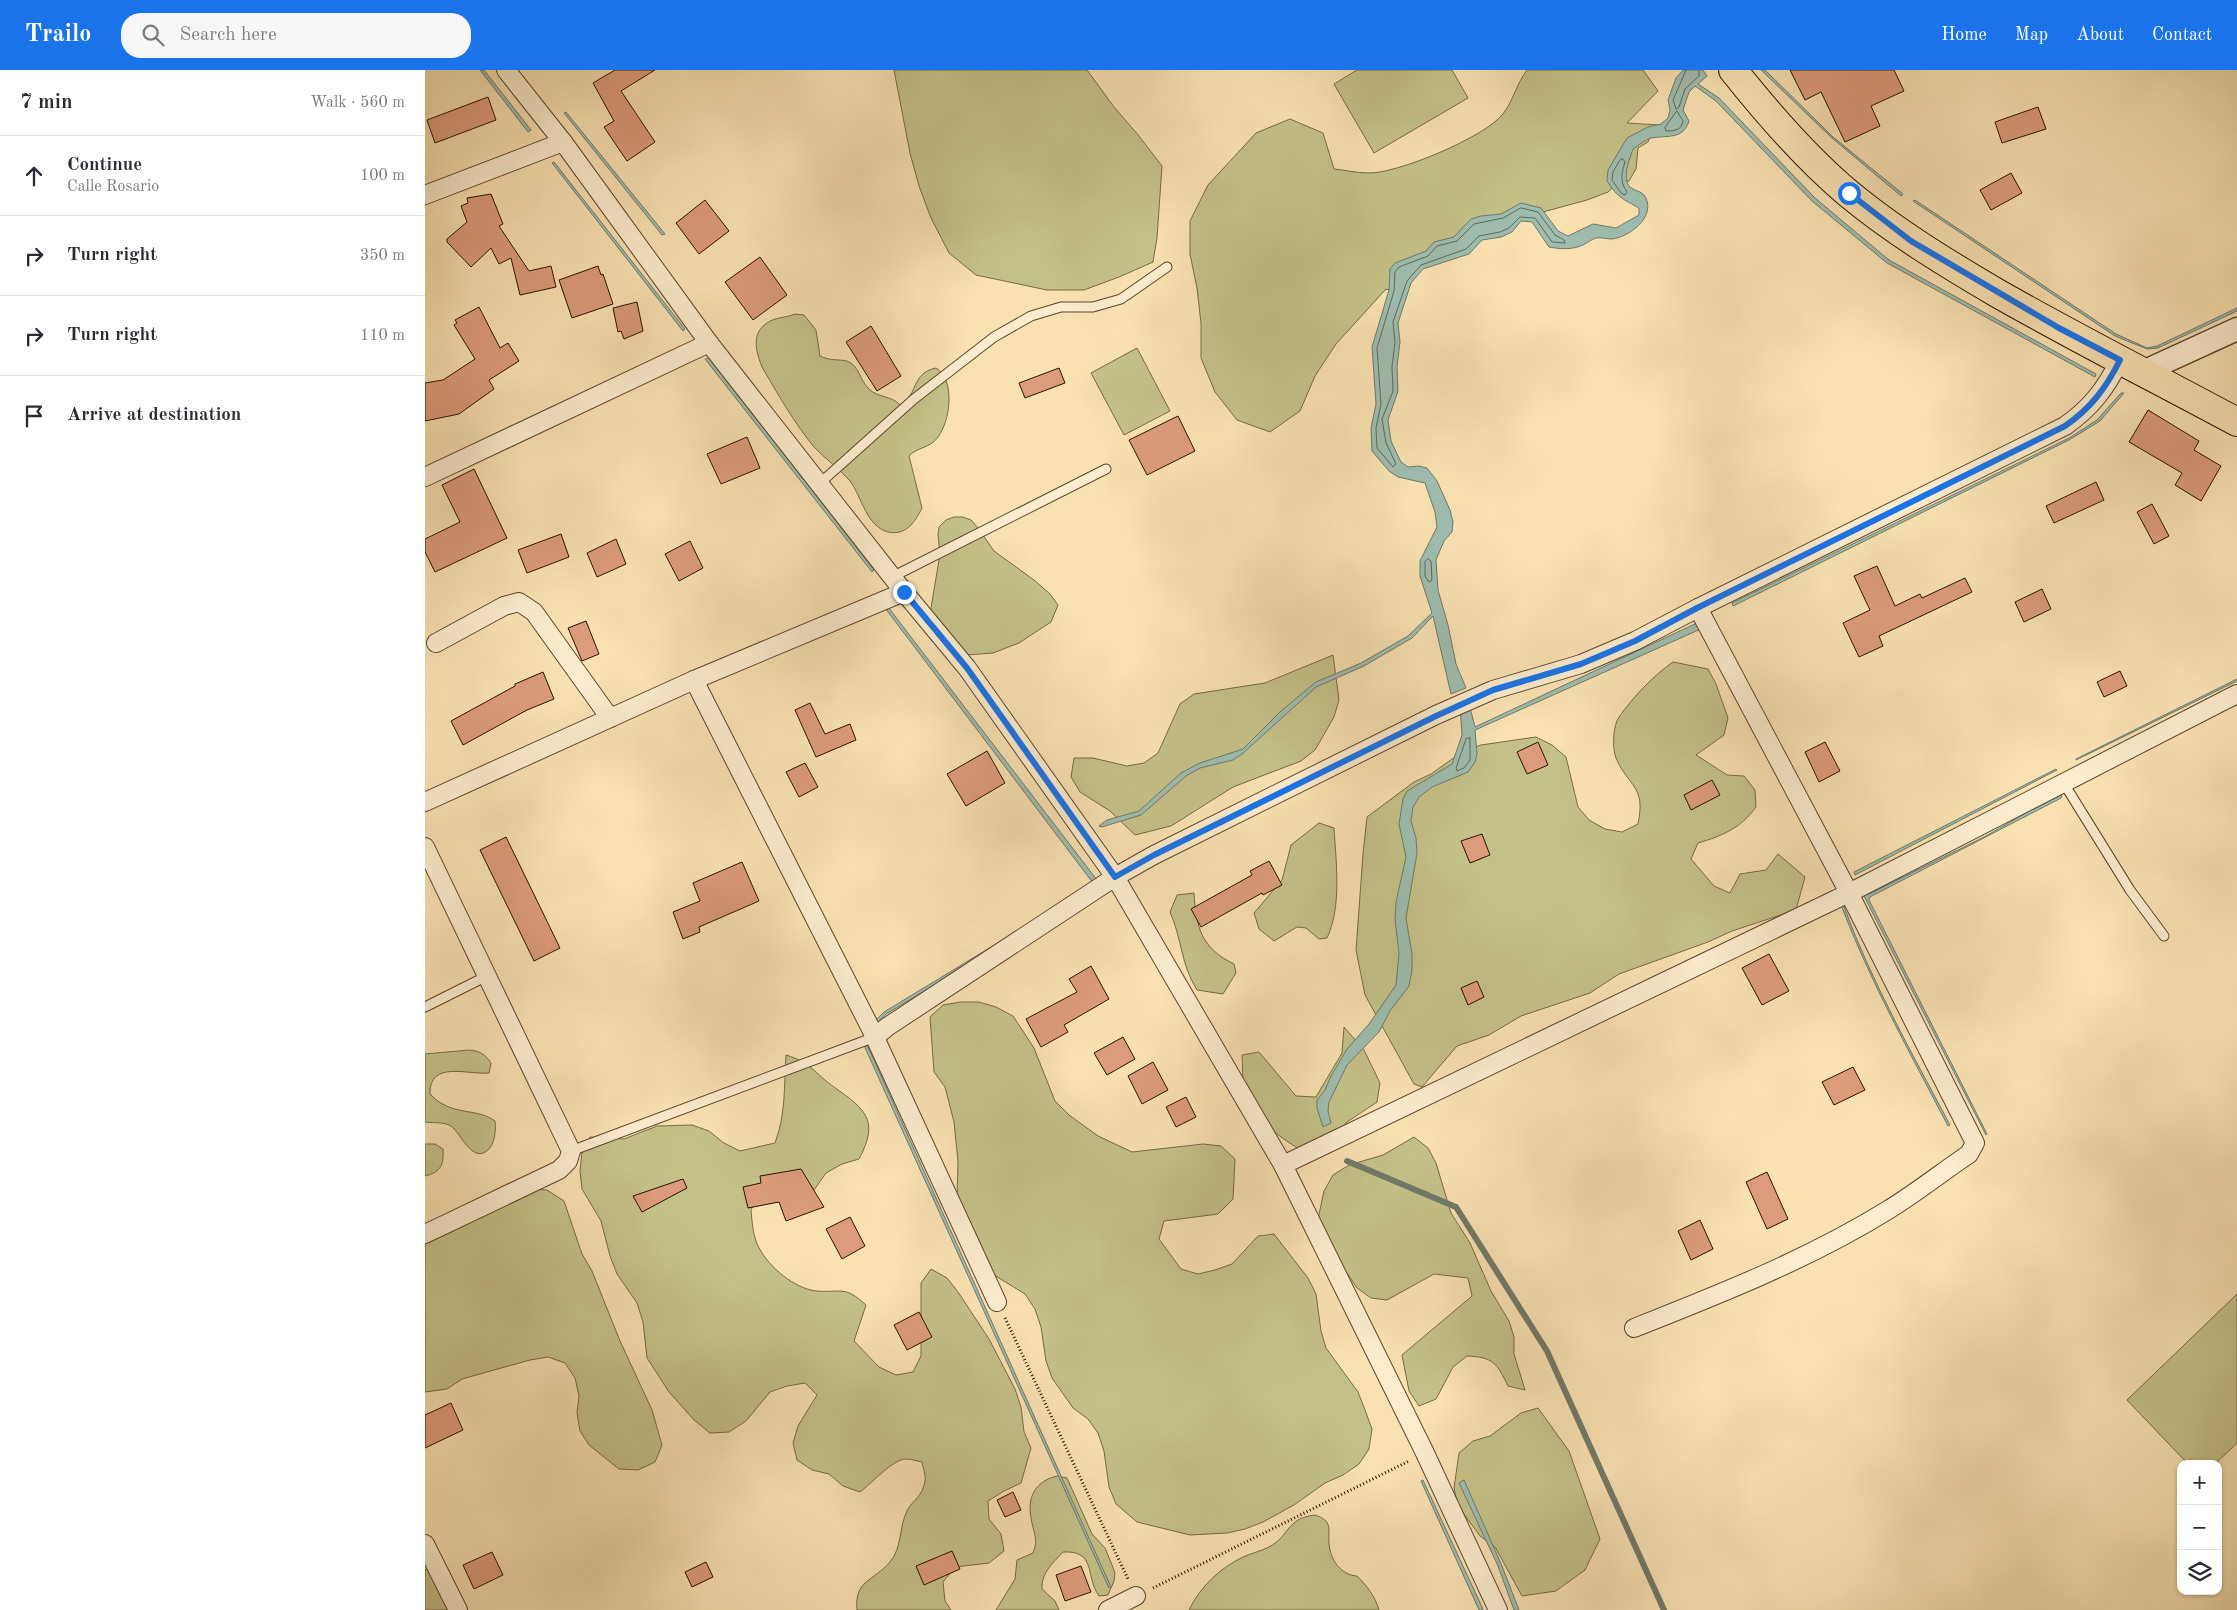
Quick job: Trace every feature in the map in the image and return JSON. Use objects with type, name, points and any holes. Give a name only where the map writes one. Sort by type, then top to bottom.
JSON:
[{"type":"main road","points":[[1733,70],[1759,102],[1849,193],[1911,241],[2059,328],[2237,422]]},
{"type":"street","points":[[507,70],[563,142],[709,343],[892,577],[967,668],[1115,877],[1283,1165],[1425,1453],[1498,1610]]},
{"type":"street","points":[[425,194],[563,142]]},
{"type":"street","points":[[875,1037],[887,1027],[1115,877],[1154,855],[1436,716],[1493,690],[1581,664],[1635,641],[1697,608],[2065,426],[2095,402],[2107,385],[2132,366],[2237,329]]},
{"type":"street","points":[[425,477],[709,343]]},
{"type":"street","points":[[425,802],[695,680],[904,592]]},
{"type":"street","points":[[436,642],[504,606],[519,602],[534,612],[610,718]]},
{"type":"street","points":[[1634,1328],[1726,1292],[1814,1250],[1888,1210],[1969,1154],[1975,1143],[1849,893],[1697,608]]},
{"type":"street","points":[[695,680],[875,1037],[997,1302]]},
{"type":"street","points":[[1283,1165],[1849,893],[2237,694]]},
{"type":"street","points":[[425,847],[571,1151],[568,1161],[559,1170],[425,1234]]},
{"type":"street","points":[[425,1544],[458,1610]]},
{"type":"street","points":[[1108,1610],[1137,1596]]},
{"type":"lane","points":[[819,484],[914,398],[994,337],[1031,316],[1053,309],[1061,307],[1093,307],[1121,299],[1167,267]]},
{"type":"lane","points":[[892,577],[1106,469]]},
{"type":"lane","points":[[2063,782],[2130,890],[2164,936]]},
{"type":"lane","points":[[425,1007],[487,976]]},
{"type":"lane","points":[[571,1151],[875,1037]]},
{"type":"path","points":[[997,1302],[1137,1596],[1425,1453]]},
{"type":"shaded area","points":[[894,70],[1087,70],[1114,107],[1162,166],[1157,238],[1153,262],[1084,290],[1047,290],[976,275],[949,253],[931,218],[919,186],[910,153]]},
{"type":"shaded area","points":[[1357,70],[1452,70],[1468,98],[1374,153],[1334,84]]},
{"type":"shaded area","points":[[1527,70],[1643,70],[1658,91],[1627,123],[1659,125],[1654,126],[1648,142],[1638,148],[1636,169],[1629,181],[1619,182],[1608,192],[1587,200],[1481,229],[1389,290],[1386,289],[1336,344],[1315,376],[1300,411],[1270,432],[1237,420],[1215,392],[1201,358],[1201,323],[1197,288],[1190,254],[1190,221],[1208,185],[1256,133],[1290,119],[1323,133],[1334,169],[1360,173],[1381,172],[1419,161],[1460,143],[1493,123],[1503,114]]},
{"type":"shaded area","points":[[795,314],[804,315],[816,330],[820,356],[851,363],[869,389],[900,405],[910,395],[923,374],[936,368],[942,374],[949,391],[946,421],[935,441],[909,456],[922,508],[913,523],[905,530],[894,533],[888,532],[874,524],[850,481],[807,438],[762,367],[756,345],[758,333],[767,323]]},
{"type":"shaded area","points":[[1137,348],[1170,411],[1124,435],[1091,373]]},
{"type":"shaded area","points":[[954,517],[963,517],[971,520],[994,551],[1050,594],[1058,605],[1051,622],[1019,643],[993,653],[966,655],[932,616],[931,608],[940,554],[939,527],[946,520]]},
{"type":"shaded area","points":[[1333,655],[1339,700],[1334,717],[1315,750],[1301,761],[1233,787],[1171,826],[1135,835],[1110,811],[1080,792],[1071,777],[1074,758],[1093,758],[1127,766],[1144,763],[1158,753],[1180,704],[1194,694],[1265,683]]},
{"type":"shaded area","points":[[1673,662],[1708,669],[1716,684],[1728,718],[1724,735],[1696,755],[1727,775],[1744,776],[1755,790],[1756,807],[1750,814],[1730,830],[1698,843],[1691,859],[1714,886],[1730,893],[1740,874],[1766,870],[1778,854],[1805,877],[1796,910],[1732,931],[1708,942],[1619,974],[1590,993],[1521,1016],[1489,1035],[1457,1046],[1422,1087],[1414,1084],[1365,995],[1356,950],[1367,817],[1414,782],[1431,774],[1462,752],[1481,745],[1536,737],[1552,745],[1566,757],[1578,807],[1589,820],[1605,829],[1622,832],[1638,824],[1640,801],[1635,788],[1616,758],[1614,749],[1615,726],[1619,717],[1637,694]]},
{"type":"shaded area","points":[[1319,823],[1334,828],[1337,884],[1332,925],[1327,938],[1319,939],[1306,928],[1297,927],[1274,941],[1259,929],[1254,913],[1282,880],[1291,845]]},
{"type":"shaded area","points":[[1194,893],[1196,916],[1202,935],[1214,951],[1234,964],[1236,973],[1223,994],[1197,990],[1188,971],[1170,912],[1177,895]]},
{"type":"shaded area","points":[[960,1002],[979,1002],[996,1007],[1013,1016],[1034,1048],[1055,1101],[1069,1115],[1098,1136],[1132,1152],[1203,1144],[1221,1146],[1235,1159],[1233,1199],[1218,1214],[1164,1221],[1159,1239],[1181,1269],[1198,1274],[1232,1264],[1258,1236],[1274,1234],[1308,1278],[1316,1294],[1321,1331],[1326,1348],[1358,1392],[1365,1410],[1372,1429],[1369,1449],[1359,1464],[1263,1522],[1227,1533],[1190,1535],[1137,1522],[1116,1504],[1109,1487],[1104,1451],[1098,1433],[1088,1419],[1073,1408],[1052,1378],[1046,1361],[1041,1327],[1035,1309],[1025,1294],[994,1275],[957,1198],[958,1161],[954,1122],[945,1087],[934,1072],[930,1017],[943,1005]]},
{"type":"shaded area","points":[[1344,1027],[1364,1050],[1380,1083],[1377,1102],[1347,1122],[1322,1148],[1305,1153],[1268,1127],[1253,1110],[1244,1090],[1242,1055],[1259,1052],[1296,1096],[1316,1097],[1342,1053]]},
{"type":"shaded area","points":[[469,1050],[479,1052],[487,1057],[491,1063],[489,1073],[451,1071],[443,1073],[431,1083],[430,1094],[446,1106],[480,1114],[495,1121],[493,1142],[484,1153],[472,1151],[449,1125],[425,1122],[425,1054]]},
{"type":"shaded area","points":[[786,1055],[802,1061],[854,1102],[866,1117],[868,1134],[859,1159],[842,1164],[826,1173],[814,1190],[800,1203],[765,1197],[751,1209],[755,1239],[769,1263],[783,1276],[799,1286],[816,1291],[847,1292],[866,1305],[854,1341],[879,1367],[896,1375],[913,1372],[921,1356],[921,1283],[931,1269],[947,1278],[989,1339],[1015,1389],[1021,1407],[1024,1432],[1031,1448],[1021,1483],[988,1501],[989,1519],[1001,1534],[1004,1551],[989,1563],[955,1567],[943,1582],[945,1601],[951,1610],[857,1610],[857,1600],[862,1587],[890,1562],[897,1550],[904,1517],[924,1487],[925,1477],[922,1462],[908,1459],[901,1460],[889,1467],[860,1492],[843,1486],[829,1474],[812,1470],[797,1460],[793,1443],[798,1426],[817,1395],[805,1383],[787,1386],[770,1392],[746,1421],[729,1432],[710,1433],[694,1420],[669,1392],[647,1358],[643,1322],[637,1303],[617,1274],[601,1221],[582,1189],[580,1171],[582,1152],[590,1137],[624,1139],[657,1126],[692,1125],[709,1131],[724,1143],[740,1151],[775,1143],[783,1110]]},
{"type":"shaded area","points":[[1414,1137],[1428,1148],[1436,1163],[1451,1213],[1470,1243],[1491,1291],[1509,1321],[1514,1337],[1514,1354],[1525,1390],[1508,1386],[1501,1372],[1488,1360],[1467,1356],[1453,1367],[1436,1399],[1419,1406],[1409,1391],[1402,1355],[1472,1296],[1468,1278],[1434,1274],[1387,1300],[1371,1298],[1357,1288],[1347,1273],[1332,1262],[1316,1228],[1324,1191],[1333,1175],[1349,1165],[1383,1155]]},
{"type":"shaded area","points":[[425,1144],[435,1144],[443,1149],[443,1155],[442,1164],[438,1170],[425,1176]]},
{"type":"shaded area","points":[[530,1189],[547,1190],[564,1201],[582,1254],[592,1271],[620,1341],[652,1410],[662,1445],[655,1462],[638,1470],[619,1469],[589,1445],[580,1431],[577,1413],[579,1396],[575,1378],[565,1363],[548,1357],[530,1360],[462,1379],[447,1389],[425,1392],[425,1241]]},
{"type":"shaded area","points":[[2237,1294],[2237,1443],[2219,1460],[2184,1460],[2127,1400]]},
{"type":"shaded area","points":[[1538,1408],[1569,1451],[1600,1539],[1585,1570],[1556,1591],[1522,1596],[1495,1547],[1480,1536],[1458,1506],[1454,1488],[1459,1453],[1473,1441],[1490,1436],[1521,1413]]},
{"type":"shaded area","points":[[1057,1476],[1067,1478],[1092,1534],[1105,1548],[1115,1573],[1108,1595],[1099,1596],[1092,1581],[1089,1566],[1081,1555],[1063,1552],[1048,1569],[1042,1583],[1042,1589],[1055,1601],[1059,1610],[996,1610],[1015,1579],[1017,1560],[1033,1553],[1035,1548],[1036,1539],[1030,1510],[1032,1496],[1038,1486]]},
{"type":"shaded area","points":[[1315,1515],[1321,1517],[1327,1523],[1330,1549],[1334,1561],[1341,1570],[1357,1576],[1361,1580],[1373,1596],[1379,1610],[1189,1610],[1211,1579],[1226,1567],[1243,1557],[1276,1543],[1293,1524],[1306,1517]]},
{"type":"shaded area","points":[[425,1569],[432,1571],[458,1610],[425,1610]]},
{"type":"water","points":[[480,70],[484,70],[531,130],[528,132]]},
{"type":"water","points":[[1683,70],[1703,70],[1707,76],[1698,84],[1719,98],[1815,198],[1889,260],[2096,374],[2095,377],[1887,263],[1812,201],[1716,101],[1695,86],[1689,92],[1683,110],[1689,121],[1683,131],[1674,136],[1651,138],[1633,149],[1627,169],[1627,182],[1631,187],[1644,195],[1648,205],[1644,219],[1626,235],[1612,239],[1596,238],[1579,247],[1549,247],[1532,222],[1521,221],[1512,232],[1501,237],[1482,240],[1469,254],[1423,269],[1411,283],[1398,323],[1400,342],[1397,367],[1398,391],[1388,420],[1391,441],[1401,462],[1408,467],[1419,466],[1427,468],[1437,481],[1450,510],[1453,522],[1452,532],[1444,541],[1436,560],[1438,590],[1456,664],[1466,688],[1451,694],[1433,616],[1412,638],[1364,666],[1316,687],[1233,760],[1200,768],[1186,776],[1141,815],[1102,827],[1099,826],[1107,820],[1139,811],[1181,773],[1200,763],[1243,749],[1281,711],[1316,682],[1361,663],[1408,636],[1432,613],[1420,576],[1420,561],[1437,527],[1435,512],[1425,483],[1398,477],[1389,471],[1372,451],[1371,428],[1376,404],[1372,347],[1389,290],[1390,269],[1395,263],[1426,251],[1434,242],[1454,237],[1471,219],[1501,214],[1521,203],[1541,208],[1558,231],[1568,236],[1593,224],[1616,228],[1639,215],[1639,208],[1621,198],[1611,187],[1607,181],[1608,170],[1627,138],[1648,127],[1661,124],[1668,118],[1670,110],[1668,100],[1676,78]]},
{"type":"water","points":[[1761,70],[1765,70],[1833,137],[1903,194],[1901,196],[1832,138]]},
{"type":"water","points":[[566,112],[665,234],[662,235],[564,113]]},
{"type":"water","points":[[554,162],[685,329],[683,331],[552,163]]},
{"type":"water","points":[[1915,200],[2116,334],[2147,348],[2157,346],[2237,308],[2237,311],[2158,348],[2147,349],[2115,336],[1913,201]]},
{"type":"water","points":[[709,358],[874,570],[872,572],[705,359]]},
{"type":"water","points":[[2121,393],[2124,393],[2100,421],[2069,440],[1733,606],[1732,603],[2069,438],[2097,420]]},
{"type":"water","points":[[888,607],[1097,880],[1092,890],[886,1014],[867,1034],[865,1040],[1111,1587],[1109,1588],[862,1041],[867,1029],[884,1012],[1090,887],[1093,883],[885,608]]},
{"type":"water","points":[[1699,622],[1703,628],[1475,730],[1477,754],[1475,762],[1468,772],[1432,787],[1419,797],[1413,807],[1411,821],[1416,838],[1417,853],[1406,918],[1412,954],[1409,986],[1390,1011],[1379,1032],[1347,1065],[1329,1102],[1328,1111],[1331,1123],[1323,1127],[1317,1108],[1317,1100],[1325,1090],[1347,1049],[1369,1024],[1396,985],[1399,954],[1395,919],[1396,902],[1406,857],[1399,824],[1403,799],[1407,791],[1452,764],[1462,735],[1460,706],[1469,704],[1475,727]]},
{"type":"water","points":[[2237,679],[2237,681],[2076,760],[2076,759]]},
{"type":"water","points":[[2057,770],[1855,875],[1854,872]]},
{"type":"water","points":[[2059,794],[2062,796],[2061,798],[1870,897],[1869,900],[1986,1135],[1864,896],[1867,892],[1869,894],[1986,836]]},
{"type":"water","points":[[1843,904],[1879,989],[1950,1125],[1948,1126],[1878,989],[1852,933],[1841,905]]},
{"type":"water","points":[[1423,1480],[1483,1610],[1479,1610],[1421,1481]]},
{"type":"water","points":[[1464,1480],[1519,1610],[1514,1610],[1498,1566],[1459,1483]]},
{"type":"building","points":[[615,70],[655,70],[621,91],[655,142],[627,161],[604,127],[614,121],[593,83]]},
{"type":"building","points":[[1790,70],[1894,70],[1904,91],[1871,106],[1880,126],[1845,142],[1821,92],[1805,100]]},
{"type":"building","points":[[488,97],[496,120],[435,143],[427,120]]},
{"type":"building","points":[[2038,107],[2046,129],[2002,143],[1995,122]]},
{"type":"building","points":[[2011,173],[2022,193],[1991,210],[1980,190]]},
{"type":"building","points":[[491,194],[503,224],[499,226],[529,271],[551,266],[556,287],[520,295],[511,258],[499,264],[491,248],[471,267],[447,242],[447,239],[467,222],[461,206],[468,203],[467,198]]},
{"type":"building","points":[[705,200],[729,231],[699,254],[676,223]]},
{"type":"building","points":[[760,257],[787,295],[753,320],[725,282]]},
{"type":"building","points":[[598,266],[601,275],[603,274],[613,304],[572,318],[559,280]]},
{"type":"building","points":[[637,302],[643,331],[624,339],[621,331],[618,332],[613,308]]},
{"type":"building","points":[[479,307],[500,348],[508,343],[519,361],[489,380],[494,389],[459,414],[425,421],[425,383],[443,380],[475,359],[454,325],[457,323],[455,320]]},
{"type":"building","points":[[871,326],[901,376],[877,391],[846,342]]},
{"type":"building","points":[[1059,368],[1065,383],[1025,398],[1019,383]]},
{"type":"building","points":[[2148,410],[2199,441],[2194,450],[2221,466],[2201,501],[2175,485],[2182,473],[2129,442]]},
{"type":"building","points":[[1178,416],[1195,451],[1147,475],[1129,440]]},
{"type":"building","points":[[747,437],[760,468],[721,484],[707,454]]},
{"type":"building","points":[[474,469],[507,538],[435,572],[425,552],[425,539],[460,522],[442,485]]},
{"type":"building","points":[[2096,482],[2104,500],[2054,523],[2046,506]]},
{"type":"building","points":[[2152,504],[2169,536],[2154,544],[2137,512]]},
{"type":"building","points":[[561,534],[569,557],[527,573],[518,550]]},
{"type":"building","points":[[616,539],[626,564],[597,577],[587,553]]},
{"type":"building","points":[[690,541],[703,568],[679,581],[665,554]]},
{"type":"building","points":[[1877,566],[1895,606],[1920,594],[1922,598],[1965,578],[1972,592],[1879,636],[1883,646],[1859,657],[1843,623],[1870,610],[1854,576]]},
{"type":"building","points":[[2042,589],[2051,609],[2024,622],[2015,602]]},
{"type":"building","points":[[586,621],[599,654],[582,661],[568,628]]},
{"type":"building","points":[[2120,671],[2127,686],[2104,697],[2097,682]]},
{"type":"building","points":[[543,672],[554,699],[527,710],[463,745],[451,721],[515,686],[515,684]]},
{"type":"building","points":[[810,703],[825,734],[850,724],[856,740],[816,757],[795,710]]},
{"type":"building","points":[[1538,742],[1548,765],[1527,774],[1517,752]]},
{"type":"building","points":[[1825,742],[1840,771],[1819,782],[1805,752]]},
{"type":"building","points":[[987,751],[1005,783],[966,806],[947,774]]},
{"type":"building","points":[[805,763],[818,787],[799,797],[786,772]]},
{"type":"building","points":[[1712,780],[1720,795],[1691,810],[1684,795]]},
{"type":"building","points":[[1482,834],[1490,855],[1470,863],[1461,841]]},
{"type":"building","points":[[506,837],[560,948],[534,961],[480,850]]},
{"type":"building","points":[[1269,861],[1282,885],[1263,895],[1262,893],[1201,927],[1191,909],[1252,875],[1250,871]]},
{"type":"building","points":[[742,862],[759,901],[699,927],[700,932],[683,939],[673,912],[700,901],[693,883]]},
{"type":"building","points":[[1769,954],[1789,991],[1762,1005],[1742,968]]},
{"type":"building","points":[[1091,966],[1109,999],[1064,1025],[1068,1032],[1041,1047],[1026,1019],[1077,992],[1069,979]]},
{"type":"building","points":[[1477,981],[1484,997],[1468,1005],[1461,988]]},
{"type":"building","points":[[1123,1037],[1135,1059],[1107,1075],[1094,1053]]},
{"type":"building","points":[[1153,1062],[1168,1090],[1142,1104],[1128,1076]]},
{"type":"building","points":[[1853,1067],[1865,1090],[1834,1105],[1822,1082]]},
{"type":"building","points":[[1186,1097],[1196,1117],[1176,1127],[1166,1107]]},
{"type":"building","points":[[801,1169],[824,1207],[786,1221],[779,1202],[748,1208],[743,1187],[761,1183],[760,1176]]},
{"type":"building","points":[[1767,1172],[1788,1219],[1767,1229],[1746,1182]]},
{"type":"building","points":[[683,1179],[687,1188],[642,1212],[633,1196]]},
{"type":"building","points":[[850,1217],[865,1246],[842,1259],[826,1229]]},
{"type":"building","points":[[1700,1220],[1713,1249],[1691,1260],[1678,1231]]},
{"type":"building","points":[[919,1312],[932,1337],[907,1350],[894,1325]]},
{"type":"building","points":[[451,1403],[463,1430],[425,1448],[425,1415]]},
{"type":"building","points":[[1013,1492],[1021,1510],[1005,1517],[997,1500]]},
{"type":"building","points":[[952,1551],[960,1569],[924,1585],[916,1566]]},
{"type":"building","points":[[492,1552],[503,1575],[474,1589],[463,1565]]},
{"type":"building","points":[[706,1562],[713,1577],[692,1587],[685,1572]]},
{"type":"building","points":[[1081,1566],[1091,1592],[1065,1601],[1056,1575]]},
{"type":"waterway","points":[[1347,1161],[1456,1207],[1547,1351],[1664,1610]]},
{"type":"route","points":[[904,592],[967,668],[1115,877],[1154,855],[1436,716],[1493,690],[1581,664],[1635,641],[1697,608],[2065,426],[2095,402],[2107,385],[2120,360],[2059,328],[1911,241],[1849,193]]}]
